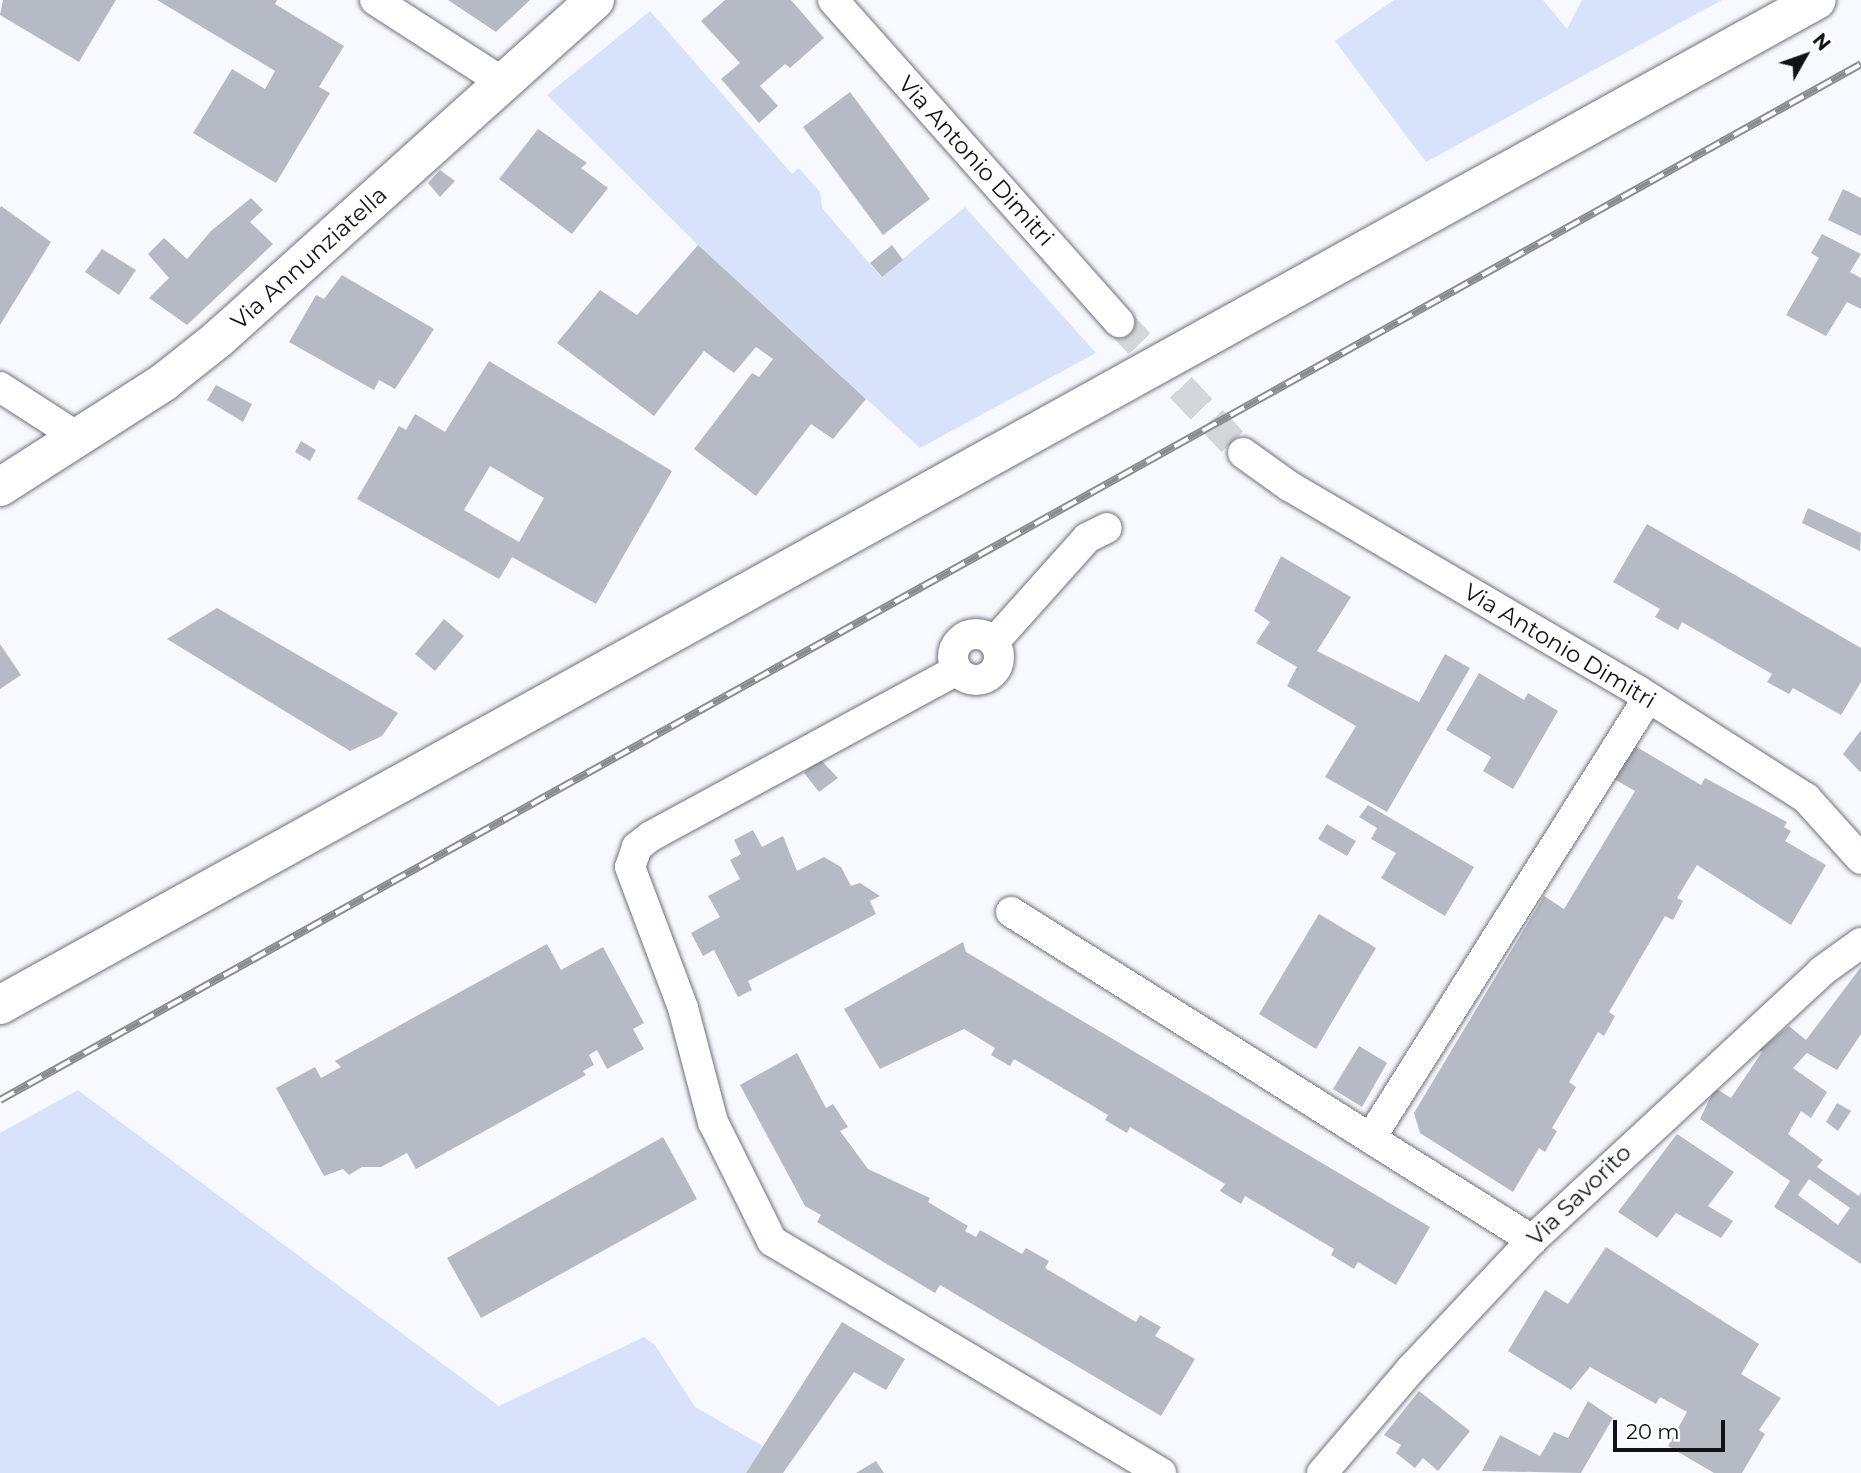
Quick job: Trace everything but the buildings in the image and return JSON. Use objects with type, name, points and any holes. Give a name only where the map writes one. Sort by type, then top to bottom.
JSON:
[{"type":"main road","name":"Via Annunziatella","points":[[0,487],[164,382],[218,339],[328,245],[502,82],[595,0]]},
{"type":"main road","points":[[0,1005],[1817,0]]},
{"type":"street","points":[[375,0],[502,82]]},
{"type":"street","name":"Via Antonio Dimitri","points":[[833,0],[1119,322]]},
{"type":"street","points":[[0,387],[76,436]]},
{"type":"street","name":"Via Antonio Dimitri","points":[[1243,453],[1289,486],[1648,698],[1806,798],[1861,859]]},
{"type":"street","points":[[1107,528],[1087,538],[994,642],[976,633],[961,638],[953,652],[957,670],[651,836],[637,847],[630,867],[683,1008],[713,1122],[772,1241],[1161,1473]]},
{"type":"street","points":[[1372,1136],[1648,698]]},
{"type":"street","points":[[1011,912],[1372,1136],[1532,1240]]},
{"type":"street","name":"Via Savorito","points":[[1322,1473],[1411,1369],[1532,1240],[1812,980],[1861,943]]},
{"type":"shaded area","points":[[1394,0],[1543,0],[1567,29],[1582,0],[1722,0],[1426,162],[1335,41]]},
{"type":"shaded area","points":[[650,11],[792,174],[799,168],[820,192],[822,208],[881,277],[965,207],[1096,353],[920,448],[698,245],[547,95]]},
{"type":"shaded area","points":[[78,1090],[499,1406],[644,1337],[655,1345],[695,1407],[763,1446],[746,1473],[0,1473],[0,1133]]},
{"type":"tunnel","points":[[1119,322],[1243,453]]},
{"type":"railway","points":[[0,1100],[1861,64]]}]
